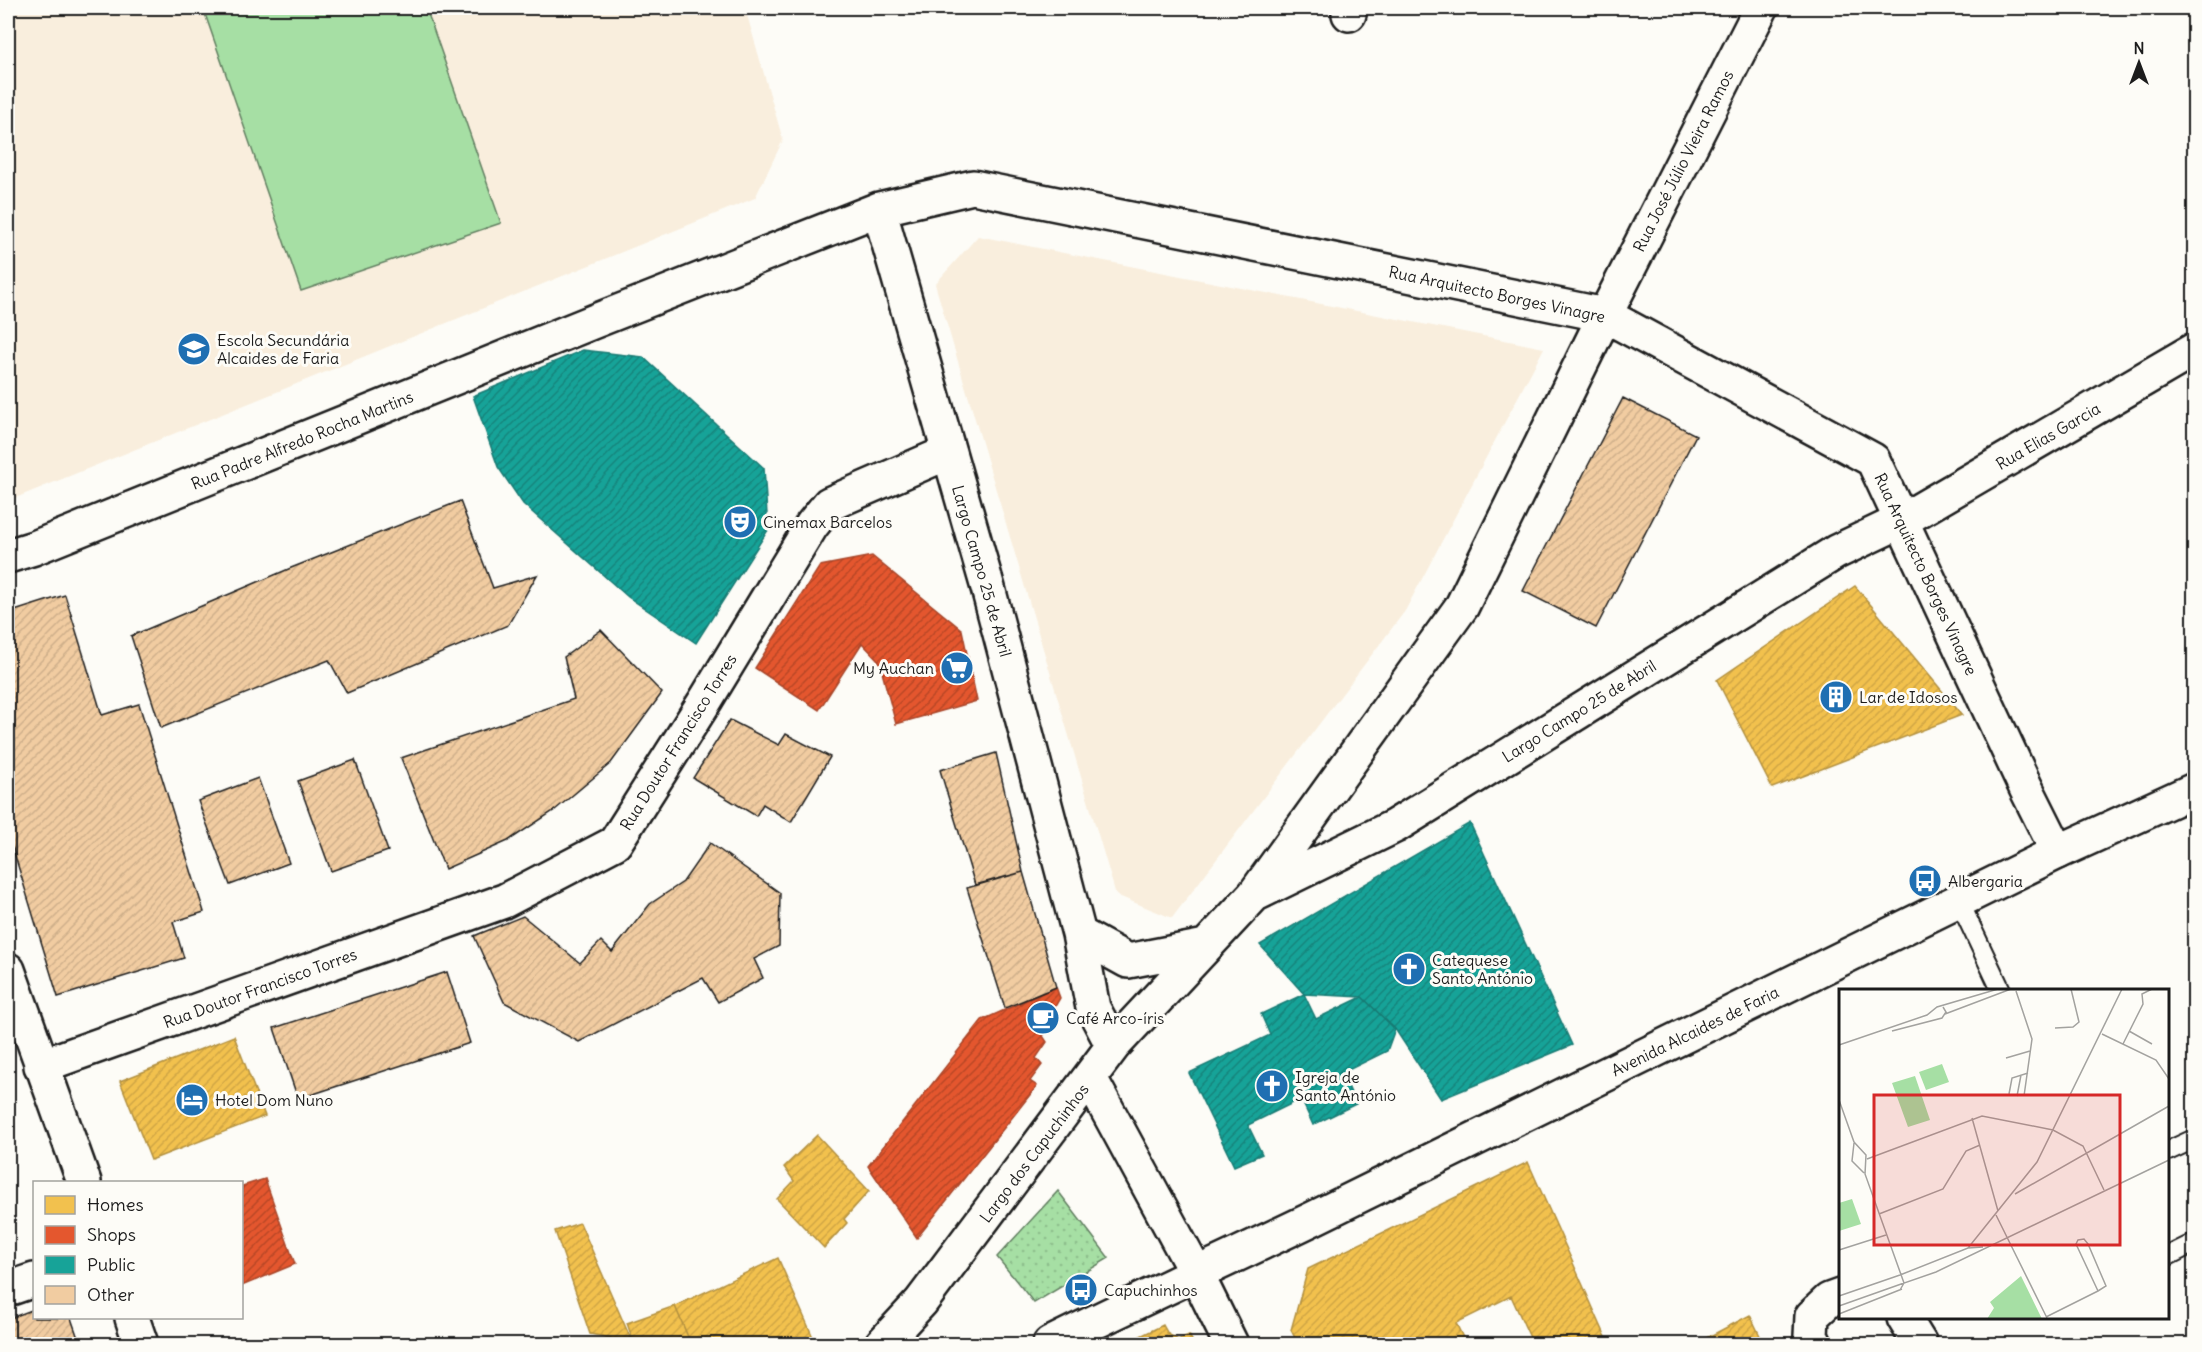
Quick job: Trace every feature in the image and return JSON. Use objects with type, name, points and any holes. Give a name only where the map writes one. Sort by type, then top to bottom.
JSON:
[{"type":"street","name":"Rua José Júlio Vieira Ramos","points":[[1605,315],[1761,8]]},
{"type":"street","name":"Rua Arquitecto Borges Vinagre","points":[[595,321],[879,209],[973,187],[1605,315],[1873,460],[2058,852]]},
{"type":"street","name":"Largo Campo 25 de Abril","points":[[879,209],[988,588],[1079,934],[1093,1008],[1113,1047]]},
{"type":"street","name":"Largo Campo 25 de Abril","points":[[1090,1078],[1113,1047],[1254,895],[1462,606],[1605,315]]},
{"type":"street","name":"Rua Padre Alfredo Rocha Martins","points":[[8,556],[34,548],[595,321]]},
{"type":"street","name":"Rua Elias Garcia","points":[[1901,521],[2194,350]]},
{"type":"street","name":"Rua Doutor Francisco Torres","points":[[41,1066],[504,900],[615,843],[812,525],[829,504],[949,452]]},
{"type":"street","name":"Largo Campo 25 de Abril","points":[[1254,895],[1395,826],[1836,552],[1901,521]]},
{"type":"street","name":"Avenida Alcaides de Faria","points":[[1050,1344],[1136,1301],[1197,1275],[2058,852],[2194,790]]},
{"type":"street","points":[[1079,934],[1128,961],[1206,946]]},
{"type":"street","points":[[8,970],[84,1181]]},
{"type":"street","name":"Largo dos Capuchinhos","points":[[882,1344],[927,1294],[1090,1078],[1197,1275],[1231,1344]]},
{"type":"street","points":[[8,1289],[33,1280]]},
{"type":"street","points":[[1815,1344],[1811,1336],[1812,1316],[1829,1300],[1839,1296]]},
{"type":"street","points":[[133,1319],[141,1344]]},
{"type":"street","points":[[1905,1319],[1920,1344]]},
{"type":"lane","points":[[1959,901],[2001,989]]},
{"type":"lane","points":[[2169,1151],[2194,1139]]},
{"type":"lane","points":[[2169,1256],[2194,1243]]},
{"type":"shaded area","name":"Escola Secundária Alcaides de Faria","points":[[8,8],[745,8],[783,140],[755,198],[8,501]]},
{"type":"shaded area","points":[[978,236],[1544,348],[1405,611],[1172,918],[1116,895],[935,284]]},
{"type":"green space","points":[[203,8],[426,8],[501,223],[301,291]]},
{"type":"green space","points":[[1058,1191],[1109,1258],[1034,1303],[997,1257]]},
{"type":"building: Homes","name":"Lar de Idosos","points":[[1855,586],[1962,715],[1772,788],[1717,680]]},
{"type":"building: Homes","points":[[234,1036],[265,1116],[151,1160],[120,1081]]},
{"type":"building: Homes","points":[[817,1135],[869,1191],[844,1219],[847,1223],[824,1248],[777,1199],[794,1181],[784,1167]]},
{"type":"building: Homes","points":[[1528,1162],[1609,1344],[1533,1344],[1511,1296],[1456,1323],[1466,1344],[1298,1344],[1291,1330],[1308,1269]]},
{"type":"building: Homes","points":[[580,1223],[633,1344],[613,1344],[611,1338],[590,1334],[555,1231]]},
{"type":"building: Homes","points":[[778,1258],[816,1344],[691,1344],[675,1306]]},
{"type":"building: Homes","points":[[675,1306],[691,1344],[634,1344],[627,1323]]},
{"type":"building: Homes","points":[[1750,1315],[1764,1344],[1695,1344]]},
{"type":"building: Homes","points":[[1163,1325],[1168,1334],[1178,1340],[1189,1335],[1194,1344],[1124,1344]]},
{"type":"building: Shops","points":[[872,556],[962,630],[977,701],[896,724],[879,661],[862,643],[819,710],[755,668],[820,566]]},
{"type":"building: Shops","points":[[1056,987],[1060,998],[1050,1015],[1054,1020],[1043,1036],[1047,1042],[1036,1058],[1042,1065],[1030,1081],[1037,1086],[917,1238],[868,1166],[982,1020]]},
{"type":"building: Shops","points":[[265,1179],[295,1264],[243,1286],[243,1186]]},
{"type":"building: Public","points":[[583,350],[643,357],[764,468],[768,530],[696,643],[628,597],[523,504],[498,467],[473,396]]},
{"type":"building: Public","name":"Catequese Santo António","points":[[1470,823],[1572,1045],[1441,1099],[1395,1029],[1362,997],[1304,994],[1260,945]]},
{"type":"building: Public","name":"Igreja de Santo António","points":[[1304,994],[1316,1019],[1362,997],[1395,1029],[1387,1051],[1342,1073],[1356,1104],[1313,1125],[1301,1099],[1248,1125],[1262,1154],[1234,1166],[1189,1073],[1270,1035],[1261,1014]]},
{"type":"building: Other","points":[[1623,398],[1696,435],[1596,628],[1523,591]]},
{"type":"building: Other","points":[[460,501],[493,588],[537,575],[508,625],[347,693],[329,660],[161,728],[131,636],[291,568]]},
{"type":"building: Other","points":[[65,595],[102,715],[139,704],[204,912],[173,922],[184,958],[58,997],[8,833],[8,613]]},
{"type":"building: Other","points":[[601,630],[662,693],[611,763],[555,810],[508,841],[445,869],[401,758],[574,699],[564,657]]},
{"type":"building: Other","points":[[730,720],[779,745],[786,734],[830,757],[791,822],[763,804],[756,816],[693,778]]},
{"type":"building: Other","points":[[996,753],[1023,872],[975,885],[940,770]]},
{"type":"building: Other","points":[[355,760],[388,851],[331,871],[298,781]]},
{"type":"building: Other","points":[[258,778],[289,863],[230,885],[198,801]]},
{"type":"building: Other","points":[[710,843],[780,893],[779,946],[754,959],[763,978],[718,1002],[703,978],[579,1042],[504,1002],[474,936],[523,916],[580,963],[601,941],[612,952],[650,904],[683,882]]},
{"type":"building: Other","points":[[1023,872],[1056,987],[1005,1008],[967,888]]},
{"type":"building: Other","points":[[447,972],[470,1043],[298,1099],[274,1028]]},
{"type":"building: Other","points":[[33,1309],[33,1319],[71,1319],[80,1344],[8,1344],[8,1319]]},
{"type":"place","name":"Escola Secundária Alcaides de Faria","points":[[194,349]]},
{"type":"place","name":"Cinemax Barcelos","points":[[740,522]]},
{"type":"place","name":"My Auchan","points":[[957,668]]},
{"type":"place","name":"Lar de Idosos","points":[[1836,697]]},
{"type":"place","name":"Albergaria","points":[[1925,881]]},
{"type":"place","name":"Catequese Santo António","points":[[1409,969]]},
{"type":"place","name":"Café Arco-íris","points":[[1043,1018]]},
{"type":"place","name":"Igreja de Santo António","points":[[1272,1086]]},
{"type":"place","name":"Hotel Dom Nuno","points":[[192,1100]]},
{"type":"place","name":"Capuchinhos","points":[[1081,1290]]}]
